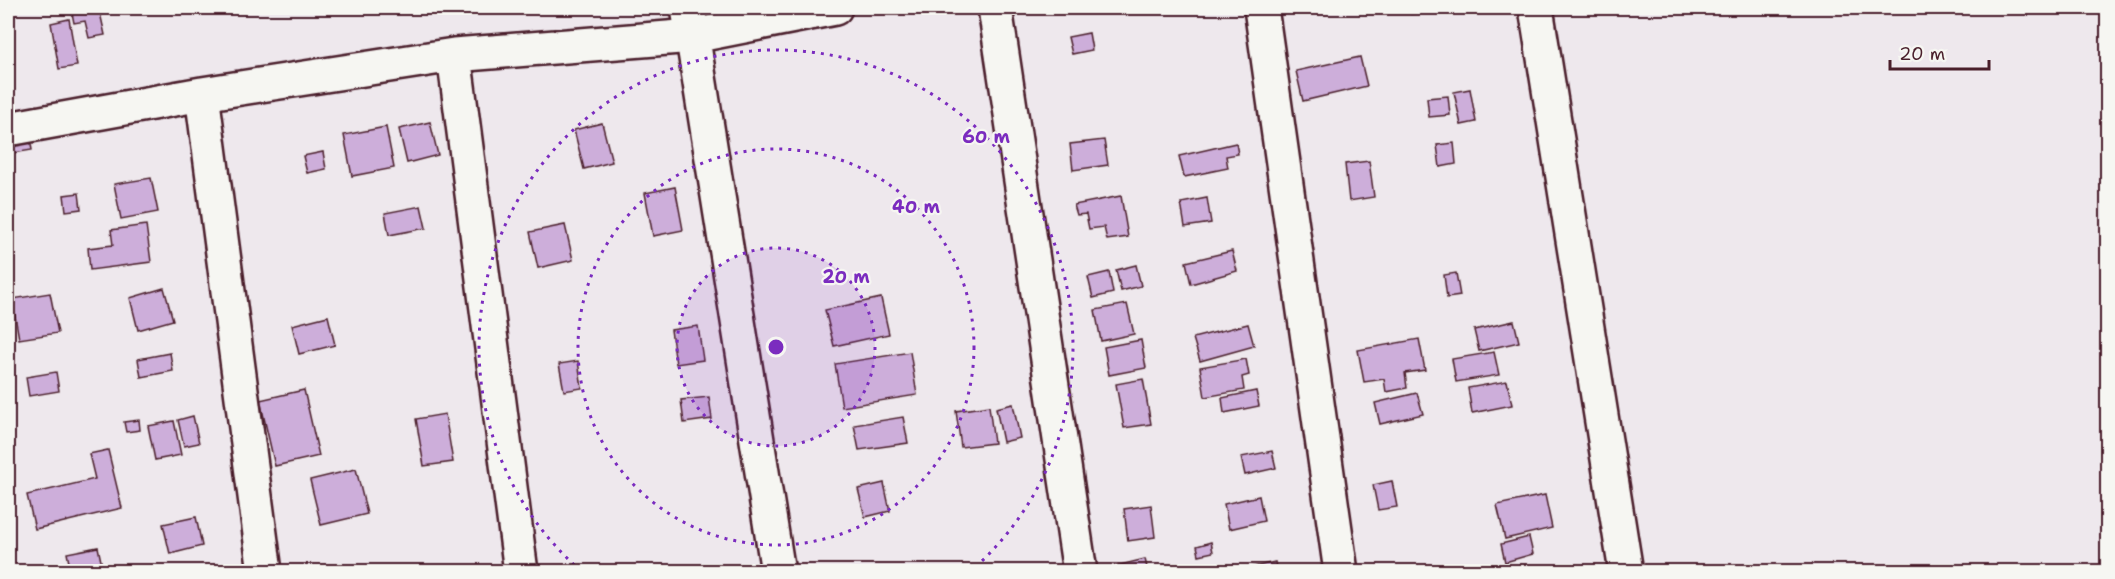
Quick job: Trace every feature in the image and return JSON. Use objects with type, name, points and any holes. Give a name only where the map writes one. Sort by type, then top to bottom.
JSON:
[{"type":"street","points":[[8,129],[202,94],[454,55],[691,22],[835,8]]},
{"type":"street","points":[[995,8],[1080,572]]},
{"type":"street","points":[[1261,8],[1341,572]]},
{"type":"street","points":[[1536,8],[1626,572]]},
{"type":"street","points":[[691,22],[778,572]]},
{"type":"street","points":[[454,55],[521,572]]},
{"type":"street","points":[[202,94],[265,572]]},
{"type":"building","points":[[71,8],[99,8],[105,35],[89,38],[85,21],[74,23]]},
{"type":"building","points":[[1410,8],[1452,8],[1411,14]]},
{"type":"building","points":[[69,19],[77,66],[59,69],[51,23]]},
{"type":"building","points":[[1089,33],[1092,50],[1072,54],[1068,37]]},
{"type":"building","points":[[1360,57],[1367,86],[1303,101],[1296,71]]},
{"type":"building","points":[[1470,89],[1476,122],[1461,125],[1454,92]]},
{"type":"building","points":[[1448,96],[1450,115],[1429,117],[1427,98]]},
{"type":"building","points":[[430,122],[438,155],[407,163],[399,129]]},
{"type":"building","points":[[602,123],[612,162],[584,169],[574,130]]},
{"type":"building","points":[[386,127],[394,168],[352,176],[344,135]]},
{"type":"building","points":[[29,132],[32,150],[14,153],[11,135]]},
{"type":"building","points":[[1104,140],[1108,165],[1073,170],[1070,144]]},
{"type":"building","points":[[1236,143],[1238,154],[1226,156],[1228,168],[1184,177],[1179,156]]},
{"type":"building","points":[[1454,143],[1456,164],[1440,167],[1437,145]]},
{"type":"building","points":[[323,152],[326,169],[307,173],[303,156]]},
{"type":"building","points":[[1369,161],[1374,197],[1349,201],[1345,164]]},
{"type":"building","points":[[151,178],[158,212],[121,219],[114,184]]},
{"type":"building","points":[[675,187],[683,230],[653,236],[645,193]]},
{"type":"building","points":[[79,193],[81,209],[66,211],[64,195]]},
{"type":"building","points":[[1121,196],[1128,237],[1107,240],[1104,227],[1089,229],[1086,214],[1077,215],[1074,205]]},
{"type":"building","points":[[1207,198],[1211,223],[1185,227],[1181,203]]},
{"type":"building","points":[[421,206],[426,228],[389,235],[385,213]]},
{"type":"building","points":[[146,225],[151,262],[90,270],[88,248],[113,245],[111,230]]},
{"type":"building","points":[[565,225],[573,260],[538,268],[530,232]]},
{"type":"building","points":[[1232,251],[1237,271],[1191,284],[1186,262]]},
{"type":"building","points":[[1136,265],[1141,286],[1121,291],[1116,270]]},
{"type":"building","points":[[1109,272],[1113,293],[1093,298],[1088,277]]},
{"type":"building","points":[[1456,273],[1460,296],[1447,298],[1444,275]]},
{"type":"building","points":[[164,288],[173,320],[138,330],[130,298]]},
{"type":"building","points":[[50,293],[58,333],[19,339],[12,299]]},
{"type":"building","points":[[881,298],[889,334],[834,346],[825,310]]},
{"type":"building","points":[[1127,304],[1134,334],[1101,341],[1095,310]]},
{"type":"building","points":[[328,316],[335,345],[299,354],[292,325]]},
{"type":"building","points":[[1514,321],[1519,342],[1479,351],[1474,330]]},
{"type":"building","points":[[1248,324],[1254,346],[1200,361],[1193,338]]},
{"type":"building","points":[[698,326],[703,360],[676,364],[671,330]]},
{"type":"building","points":[[1419,339],[1425,370],[1405,373],[1407,388],[1386,392],[1384,379],[1364,382],[1358,350]]},
{"type":"building","points":[[1141,340],[1146,368],[1109,375],[1104,347]]},
{"type":"building","points":[[910,352],[917,395],[842,407],[835,364]]},
{"type":"building","points":[[1494,352],[1499,375],[1456,382],[1452,359]]},
{"type":"building","points":[[170,353],[173,371],[141,377],[138,359]]},
{"type":"building","points":[[1246,359],[1249,375],[1242,377],[1244,390],[1205,397],[1200,367]]},
{"type":"building","points":[[578,361],[582,388],[564,391],[559,364]]},
{"type":"building","points":[[56,372],[59,391],[29,396],[26,377]]},
{"type":"building","points":[[1143,379],[1151,424],[1124,428],[1116,384]]},
{"type":"building","points":[[1507,381],[1512,405],[1472,413],[1468,388]]},
{"type":"building","points":[[304,390],[319,456],[275,466],[260,400]]},
{"type":"building","points":[[1256,391],[1259,406],[1224,413],[1222,398]]},
{"type":"building","points":[[1417,393],[1423,414],[1380,424],[1375,403]]},
{"type":"building","points":[[709,397],[712,419],[684,423],[681,400]]},
{"type":"building","points":[[1013,404],[1020,438],[1003,442],[996,408]]},
{"type":"building","points":[[989,406],[994,443],[961,447],[956,411]]},
{"type":"building","points":[[445,414],[453,462],[424,466],[416,419]]},
{"type":"building","points":[[193,416],[199,443],[184,446],[178,420]]},
{"type":"building","points":[[903,417],[908,443],[859,450],[854,425]]},
{"type":"building","points":[[139,420],[140,430],[126,432],[124,422]]},
{"type":"building","points":[[174,421],[181,455],[155,460],[148,426]]},
{"type":"building","points":[[108,450],[122,508],[35,529],[27,495],[95,479],[89,454]]},
{"type":"building","points":[[1272,451],[1276,468],[1245,475],[1241,457]]},
{"type":"building","points":[[356,469],[367,514],[321,525],[310,480]]},
{"type":"building","points":[[1392,481],[1397,507],[1378,510],[1373,485]]},
{"type":"building","points":[[884,483],[890,511],[865,517],[858,489]]},
{"type":"building","points":[[1545,495],[1552,528],[1505,539],[1497,505]]},
{"type":"building","points":[[1259,496],[1264,521],[1229,529],[1224,504]]},
{"type":"building","points":[[1151,505],[1155,537],[1128,541],[1124,509]]},
{"type":"building","points":[[196,517],[202,546],[170,554],[163,524]]},
{"type":"building","points":[[1529,537],[1533,554],[1505,562],[1501,544]]},
{"type":"building","points":[[1211,542],[1213,552],[1199,555],[1197,546]]},
{"type":"building","points":[[98,547],[102,566],[71,572],[67,553]]},
{"type":"building","points":[[1145,559],[1148,572],[1113,572],[1112,567]]},
{"type":"building","points":[[1275,562],[1277,572],[1246,572],[1245,569]]}]
